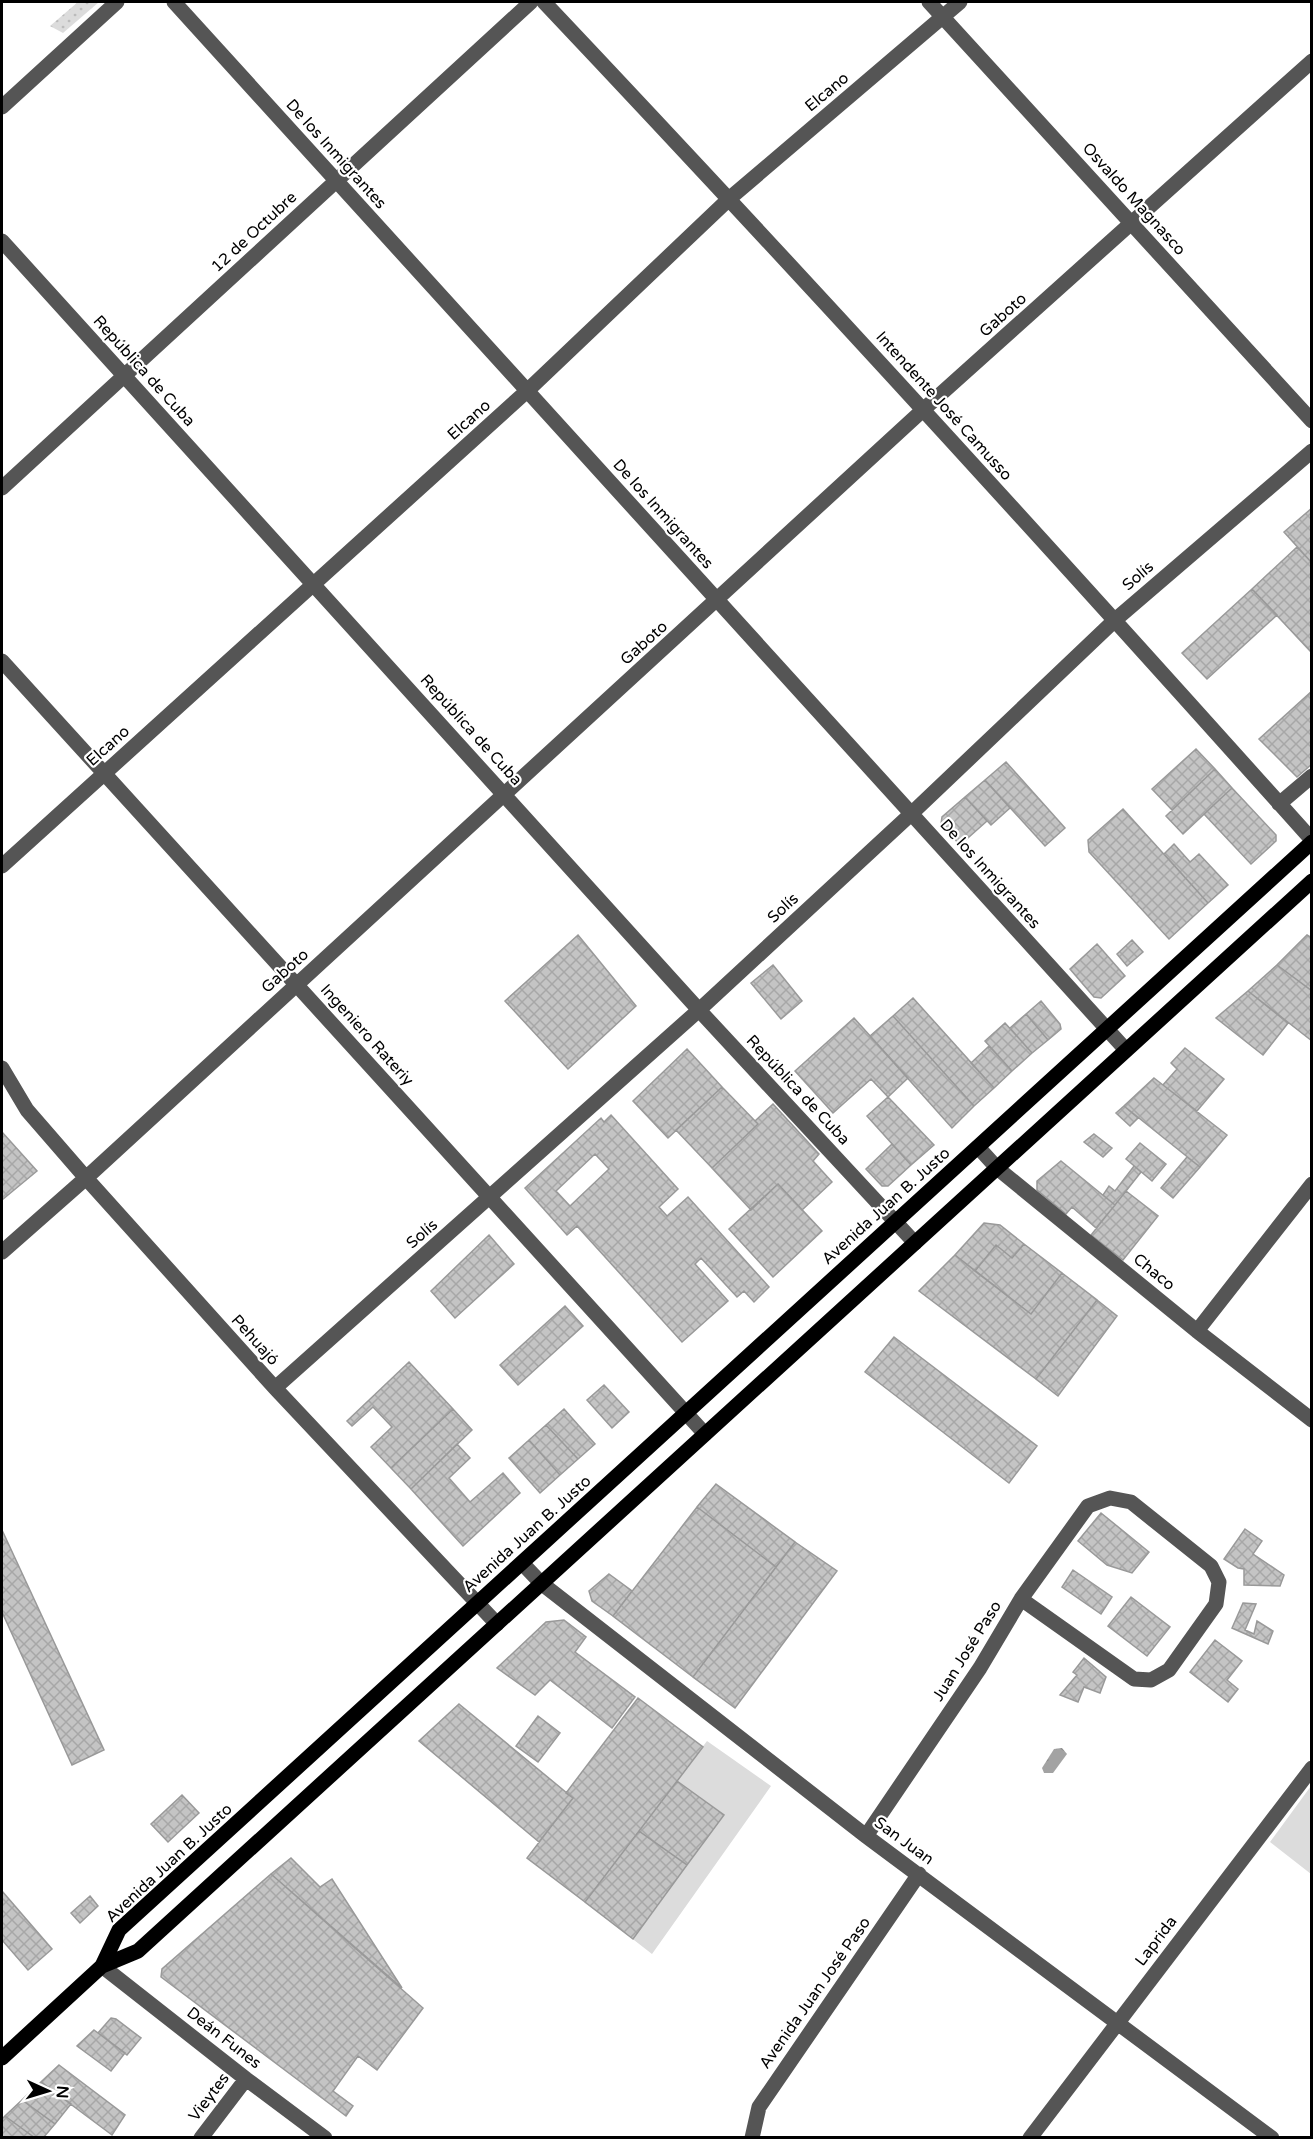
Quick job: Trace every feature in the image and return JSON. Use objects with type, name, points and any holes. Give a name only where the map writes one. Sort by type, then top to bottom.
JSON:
[{"type":"main road","name":"Avenida Juan B. Justo","points":[[102,1966],[119,1930],[1311,841]]},
{"type":"main road","points":[[2,2058],[102,1966],[138,1951],[1311,882]]},
{"type":"street","points":[[2,107],[117,2]]},
{"type":"street","name":"De los Inmigrantes","points":[[174,2],[1126,1050]]},
{"type":"street","name":"12 de Octubre","points":[[2,488],[531,2]]},
{"type":"street","name":"Intendente José Camusso","points":[[544,2],[730,198],[924,409],[1311,841]]},
{"type":"street","name":"Osvaldo Magnasco","points":[[929,2],[1311,421]]},
{"type":"street","name":"Elcano","points":[[2,866],[527,391],[730,198],[960,2]]},
{"type":"street","name":"Gaboto","points":[[2,1252],[86,1178],[924,409],[1311,61]]},
{"type":"street","name":"República de Cuba","points":[[2,241],[699,1010],[915,1243]]},
{"type":"street","name":"Solís","points":[[275,1388],[699,1010],[911,814],[1114,620],[1311,451]]},
{"type":"street","name":"Ingeniero Rateriy","points":[[2,661],[705,1434]]},
{"type":"street","points":[[1279,804],[1311,776]]},
{"type":"street","name":"Pehuajó","points":[[2,1068],[27,1110],[86,1178],[275,1388],[497,1624]]},
{"type":"street","name":"Chaco","points":[[978,1147],[997,1168],[1197,1331],[1311,1420]]},
{"type":"street","points":[[1197,1331],[1311,1184]]},
{"type":"street","name":"Juan José Paso","points":[[866,1836],[980,1668],[1021,1599],[1088,1506],[1110,1498],[1131,1502],[1211,1566],[1219,1582],[1216,1604],[1169,1670],[1151,1680],[1134,1679],[1021,1599]]},
{"type":"street","name":"San Juan","points":[[522,1563],[541,1583],[866,1836],[1272,2138]]},
{"type":"street","name":"Laprida","points":[[1030,2138],[1311,1768]]},
{"type":"street","name":"Avenida Juan José Paso","points":[[752,2138],[759,2107],[919,1874]]},
{"type":"street","name":"Deán Funes","points":[[102,1966],[325,2138]]},
{"type":"street","name":"Vieytes","points":[[201,2138],[246,2079]]},
{"type":"shaded area","points":[[78,2],[99,2],[63,33],[50,26]]},
{"type":"shaded area","points":[[707,1741],[771,1786],[652,1954],[585,1902]]},
{"type":"shaded area","points":[[1311,1786],[1311,1874],[1270,1842]]},
{"type":"water","points":[[1062,1748],[1067,1754],[1053,1773],[1044,1773],[1042,1768],[1054,1749]]},
{"type":"building","points":[[1312,508],[1312,563],[1284,532]]},
{"type":"building","points":[[1297,547],[1312,563],[1312,653],[1252,589]]},
{"type":"building","points":[[1252,589],[1277,615],[1207,679],[1182,653]]},
{"type":"building","points":[[1312,691],[1312,764],[1297,777],[1259,739]]},
{"type":"building","points":[[1196,749],[1215,769],[1172,810],[1152,789]]},
{"type":"building","points":[[1006,762],[1065,828],[1045,846],[985,780]]},
{"type":"building","points":[[1215,769],[1232,788],[1183,834],[1166,816]]},
{"type":"building","points":[[985,780],[1010,808],[991,825],[965,797]]},
{"type":"building","points":[[1232,788],[1276,835],[1276,841],[1251,864],[1204,814]]},
{"type":"building","points":[[965,797],[987,821],[960,845],[941,824],[942,817]]},
{"type":"building","points":[[1123,809],[1208,903],[1169,939],[1089,852],[1088,840]]},
{"type":"building","points":[[1174,844],[1190,862],[1199,854],[1228,885],[1208,903],[1164,854]]},
{"type":"building","points":[[578,935],[636,1006],[568,1069],[505,1001]]},
{"type":"building","points":[[1307,935],[1312,938],[1312,991],[1277,965]]},
{"type":"building","points":[[1132,940],[1143,952],[1127,966],[1117,954]]},
{"type":"building","points":[[1097,944],[1125,976],[1101,998],[1094,997],[1070,969]]},
{"type":"building","points":[[773,965],[802,1001],[781,1019],[751,983]]},
{"type":"building","points":[[1277,965],[1312,991],[1312,1041],[1248,991]]},
{"type":"building","points":[[1248,991],[1288,1023],[1263,1055],[1216,1018]]},
{"type":"building","points":[[913,998],[994,1088],[974,1106],[893,1016]]},
{"type":"building","points":[[1041,1001],[1060,1024],[1061,1029],[1048,1040],[1026,1014]]},
{"type":"building","points":[[1026,1014],[1048,1040],[1032,1053],[1010,1028]]},
{"type":"building","points":[[893,1016],[974,1106],[952,1128],[870,1036]]},
{"type":"building","points":[[854,1018],[908,1078],[888,1097],[871,1079],[833,1113],[795,1071]]},
{"type":"building","points":[[1005,1023],[1032,1053],[1012,1071],[985,1041]]},
{"type":"building","points":[[989,1046],[1012,1071],[994,1088],[971,1063]]},
{"type":"building","points":[[1185,1048],[1224,1079],[1197,1111],[1163,1085],[1177,1069],[1171,1063]]},
{"type":"building","points":[[687,1049],[722,1087],[668,1138],[633,1101]]},
{"type":"building","points":[[1154,1078],[1227,1135],[1200,1167],[1124,1106]]},
{"type":"building","points":[[722,1087],[758,1124],[712,1168],[676,1130]]},
{"type":"building","points":[[888,1097],[934,1145],[911,1165],[867,1116]]},
{"type":"building","points":[[773,1104],[819,1154],[813,1161],[832,1182],[802,1210],[778,1184],[751,1210],[712,1168],[758,1124],[755,1121]]},
{"type":"building","points":[[1124,1106],[1138,1118],[1130,1126],[1116,1113]]},
{"type":"building","points":[[611,1115],[678,1189],[659,1207],[667,1216],[688,1197],[769,1287],[754,1302],[744,1291],[737,1297],[701,1258],[695,1264],[728,1301],[682,1342],[577,1226],[567,1235],[525,1188],[601,1118],[604,1122]],"holes":[[[595,1154],[609,1169],[570,1206],[556,1191]]]},
{"type":"building","points":[[2,1132],[37,1171],[2,1200]]},
{"type":"building","points":[[1094,1134],[1112,1148],[1103,1157],[1084,1142]]},
{"type":"building","points":[[1140,1143],[1166,1164],[1152,1181],[1126,1159]]},
{"type":"building","points":[[892,1144],[911,1165],[888,1186],[882,1186],[866,1169]]},
{"type":"building","points":[[1187,1157],[1200,1167],[1173,1198],[1161,1188]]},
{"type":"building","points":[[1061,1161],[1115,1205],[1096,1228],[1072,1207],[1066,1214],[1037,1190],[1037,1181]]},
{"type":"building","points":[[1134,1166],[1141,1172],[1115,1205],[1103,1195],[1109,1186],[1115,1191]]},
{"type":"building","points":[[778,1184],[822,1231],[773,1277],[729,1229]]},
{"type":"building","points":[[1126,1191],[1158,1216],[1123,1260],[1091,1235]]},
{"type":"building","points":[[984,1223],[1000,1225],[1024,1244],[1012,1258],[996,1245],[975,1271],[955,1255]]},
{"type":"building","points":[[489,1235],[514,1264],[455,1318],[431,1291]]},
{"type":"building","points":[[1024,1244],[1062,1273],[1031,1314],[975,1271],[996,1245],[1012,1258]]},
{"type":"building","points":[[955,1255],[1031,1314],[1062,1273],[1097,1300],[1036,1379],[919,1291]]},
{"type":"building","points":[[1097,1300],[1117,1316],[1058,1396],[1036,1379]]},
{"type":"building","points":[[565,1306],[583,1326],[518,1385],[500,1365]]},
{"type":"building","points":[[894,1337],[1037,1446],[1009,1483],[865,1372]]},
{"type":"building","points":[[409,1362],[453,1409],[391,1468],[371,1447],[392,1427],[373,1407],[352,1426],[347,1421]]},
{"type":"building","points":[[604,1385],[629,1412],[612,1428],[587,1400]]},
{"type":"building","points":[[453,1409],[472,1430],[411,1489],[391,1468]]},
{"type":"building","points":[[564,1409],[595,1444],[578,1459],[546,1425]]},
{"type":"building","points":[[546,1425],[578,1459],[560,1475],[529,1440]]},
{"type":"building","points":[[529,1440],[560,1475],[540,1493],[509,1458]]},
{"type":"building","points":[[457,1444],[470,1458],[449,1478],[470,1502],[503,1473],[520,1493],[463,1546],[411,1489]]},
{"type":"building","points":[[716,1484],[795,1542],[776,1567],[697,1507]]},
{"type":"building","points":[[697,1507],[776,1567],[693,1677],[613,1616]]},
{"type":"building","points":[[1101,1513],[1149,1552],[1132,1573],[1107,1565],[1078,1541]]},
{"type":"building","points":[[1245,1529],[1262,1541],[1253,1554],[1284,1575],[1280,1586],[1244,1585],[1244,1569],[1224,1559]]},
{"type":"building","points":[[2,1530],[104,1750],[72,1765],[2,1612]]},
{"type":"building","points":[[795,1542],[837,1571],[735,1708],[693,1677]]},
{"type":"building","points":[[1073,1570],[1112,1597],[1101,1614],[1062,1587]]},
{"type":"building","points":[[609,1574],[632,1591],[613,1616],[592,1601],[589,1591]]},
{"type":"building","points":[[1131,1597],[1170,1627],[1147,1656],[1108,1626]]},
{"type":"building","points":[[1243,1603],[1256,1604],[1245,1630],[1254,1634],[1257,1621],[1273,1631],[1268,1644],[1232,1628]]},
{"type":"building","points":[[564,1620],[586,1637],[575,1652],[635,1697],[612,1728],[550,1680],[535,1695],[497,1668],[546,1622]]},
{"type":"building","points":[[1215,1640],[1242,1661],[1227,1680],[1238,1689],[1228,1702],[1190,1672]]},
{"type":"building","points":[[1084,1658],[1106,1677],[1100,1693],[1084,1687],[1078,1702],[1060,1695],[1077,1675],[1073,1672]]},
{"type":"building","points":[[638,1698],[703,1747],[585,1902],[527,1858],[573,1798],[566,1793]]},
{"type":"building","points":[[459,1704],[573,1798],[539,1842],[419,1741]]},
{"type":"building","points":[[538,1716],[560,1733],[538,1762],[516,1746]]},
{"type":"building","points":[[677,1781],[724,1815],[687,1865],[639,1831]]},
{"type":"building","points":[[182,1795],[199,1813],[168,1842],[151,1824]]},
{"type":"building","points":[[639,1831],[687,1865],[633,1939],[585,1902]]},
{"type":"building","points":[[291,1858],[320,1887],[332,1879],[402,1988],[271,1874]]},
{"type":"building","points":[[271,1874],[423,2008],[377,2070],[358,2056],[333,2091],[353,2106],[346,2116],[161,1977],[162,1969]]},
{"type":"building","points":[[2,1891],[52,1949],[28,1970],[2,1940]]},
{"type":"building","points":[[90,1896],[98,1906],[80,1923],[71,1913]]},
{"type":"building","points":[[111,2018],[116,2019],[141,2038],[127,2055],[98,2033]]},
{"type":"building","points":[[94,2030],[125,2053],[111,2071],[77,2046]]},
{"type":"building","points":[[59,2065],[125,2115],[112,2135],[41,2082]]},
{"type":"building","points":[[41,2082],[71,2104],[55,2124],[22,2100]]},
{"type":"building","points":[[22,2100],[55,2124],[43,2138],[35,2138],[5,2116]]},
{"type":"building","points":[[5,2116],[35,2138],[2,2138],[2,2119]]}]
